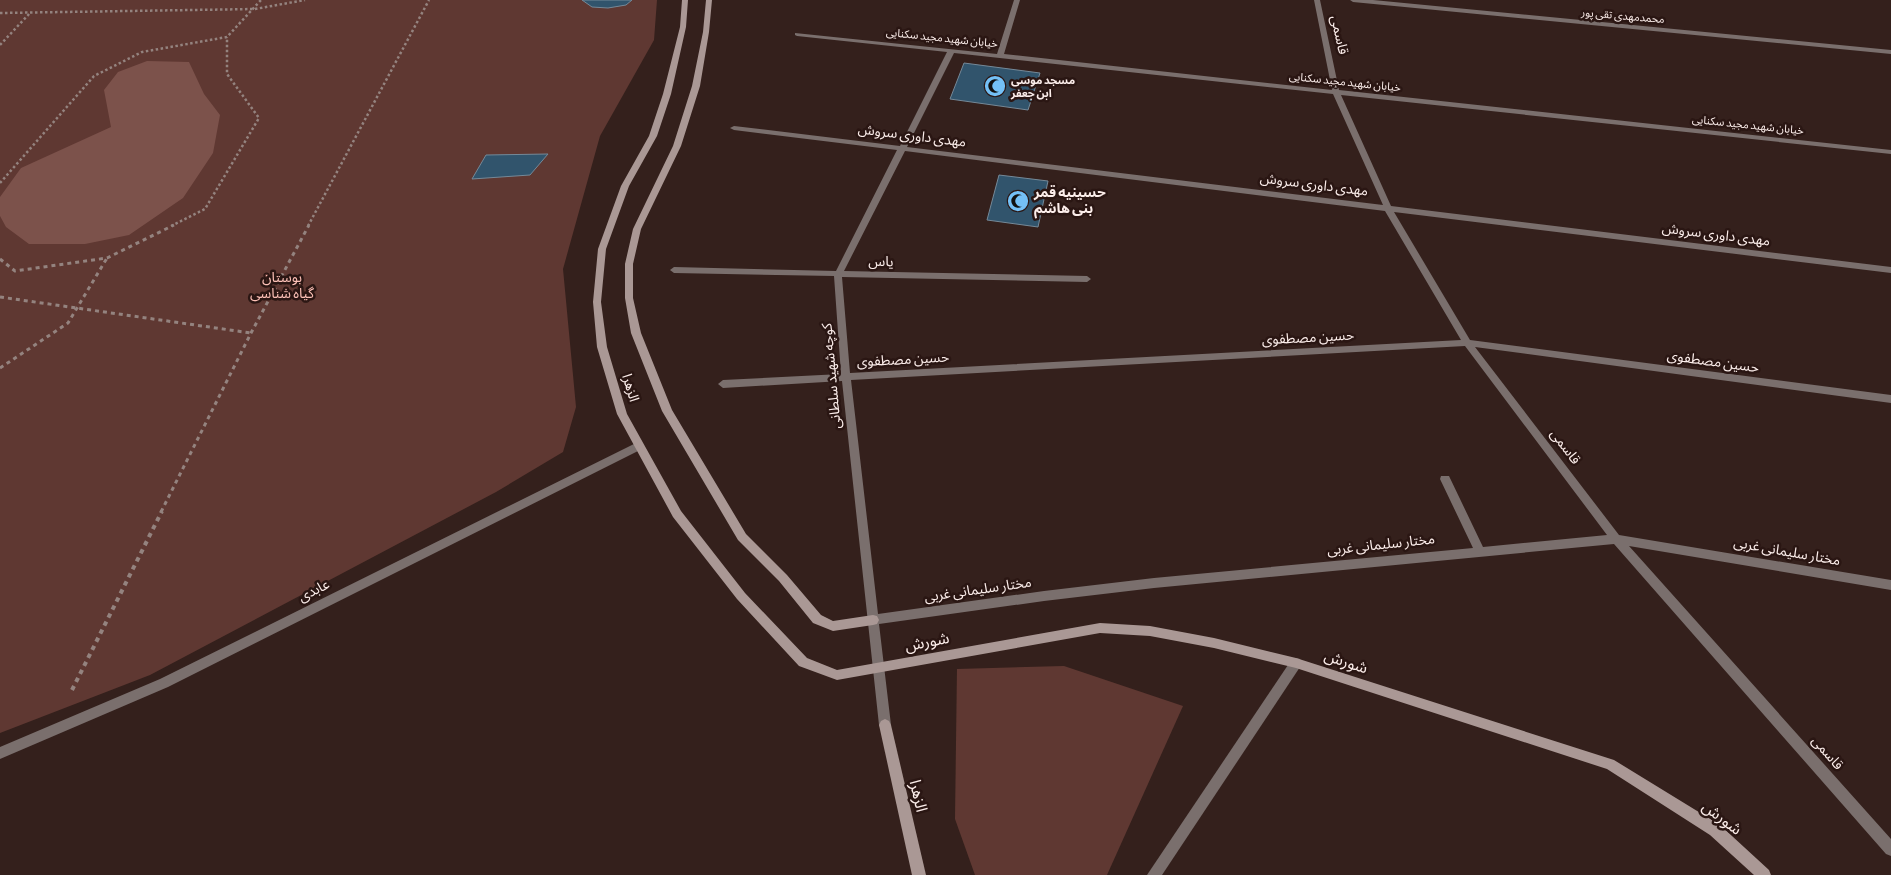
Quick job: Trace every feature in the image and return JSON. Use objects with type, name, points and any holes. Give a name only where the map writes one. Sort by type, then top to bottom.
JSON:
[{"type":"street","name":"الزهرا","points":[[685,0],[683,27],[667,94],[653,136],[625,186],[602,249],[597,302],[602,347],[622,414],[638,446],[677,514],[741,596],[802,662],[837,675],[878,668]]},
{"type":"street","name":"الزهرا","points":[[709,0],[706,32],[696,86],[677,146],[637,230],[631,256],[629,298],[636,333],[667,411],[742,537],[783,578],[817,619],[833,626],[873,620]]},
{"type":"street","points":[[1000,56],[1017,0]]},
{"type":"street","name":"قاسمی","points":[[1317,0],[1336,92],[1388,208],[1467,343],[1616,539],[1891,850]]},
{"type":"street","name":"محمدمهدی تقی پور","points":[[1353,0],[1891,52]]},
{"type":"street","name":"خیابان شهید مجید سکنایی","points":[[797,34],[1891,152]]},
{"type":"street","points":[[838,275],[952,50]]},
{"type":"street","name":"مهدی داوری سروش","points":[[734,128],[1891,270]]},
{"type":"street","name":"یاس","points":[[674,270],[1087,279]]},
{"type":"street","name":"کوچه شهید سلطانی","points":[[838,275],[846,377],[885,725]]},
{"type":"street","name":"حسین مصطفوی","points":[[723,384],[1467,343],[1891,399]]},
{"type":"street","name":"عابدی","points":[[0,753],[164,683],[638,446]]},
{"type":"street","points":[[1445,479],[1479,550]]},
{"type":"street","name":"مختار سلیمانی غربی","points":[[873,620],[1099,589],[1479,550],[1616,539],[1891,585]]},
{"type":"street","name":"شورش","points":[[878,668],[1100,628],[1150,631],[1296,663],[1610,764],[1715,830],[1764,875]]},
{"type":"street","points":[[1154,875],[1296,663]]},
{"type":"street","name":"الزهرا","points":[[885,725],[919,875]]},
{"type":"path","points":[[0,183],[94,76],[142,52],[226,37],[255,9],[261,0]]},
{"type":"path","points":[[0,13],[255,9],[304,0]]},
{"type":"path","points":[[72,691],[251,333],[429,0]]},
{"type":"path","points":[[0,45],[30,13]]},
{"type":"path","points":[[0,259],[15,271],[107,258],[205,209],[258,118],[227,74],[226,37]]},
{"type":"path","points":[[0,368],[68,323],[107,258]]},
{"type":"path","points":[[0,297],[251,333]]},
{"type":"green space","name":"بوستان گیاه شناسی","points":[[0,0],[657,0],[654,40],[600,136],[563,269],[576,407],[563,452],[496,492],[150,675],[0,733]]},
{"type":"green space","points":[[1064,666],[1183,706],[1107,875],[975,875],[955,819],[957,669]]},
{"type":"shaded area","points":[[147,61],[189,62],[204,94],[220,115],[213,153],[183,198],[129,235],[85,244],[29,244],[6,227],[0,216],[0,197],[21,168],[111,127],[104,90],[118,72]]},
{"type":"building","points":[[582,0],[632,0],[626,5],[608,8],[592,7]]},
{"type":"building","name":"مسجد موسی ابن جعفر","points":[[964,63],[1040,73],[1028,110],[950,99]]},
{"type":"building","points":[[548,154],[530,175],[472,179],[486,155]]},
{"type":"building","name":"حسینیه قمر بنی هاشم","points":[[999,175],[1048,181],[1038,227],[987,220]]},
{"type":"place","name":"مسجد موسی ابن جعفر","points":[[995,86]]},
{"type":"place","name":"حسینیه قمر بنی هاشم","points":[[1018,201]]}]
